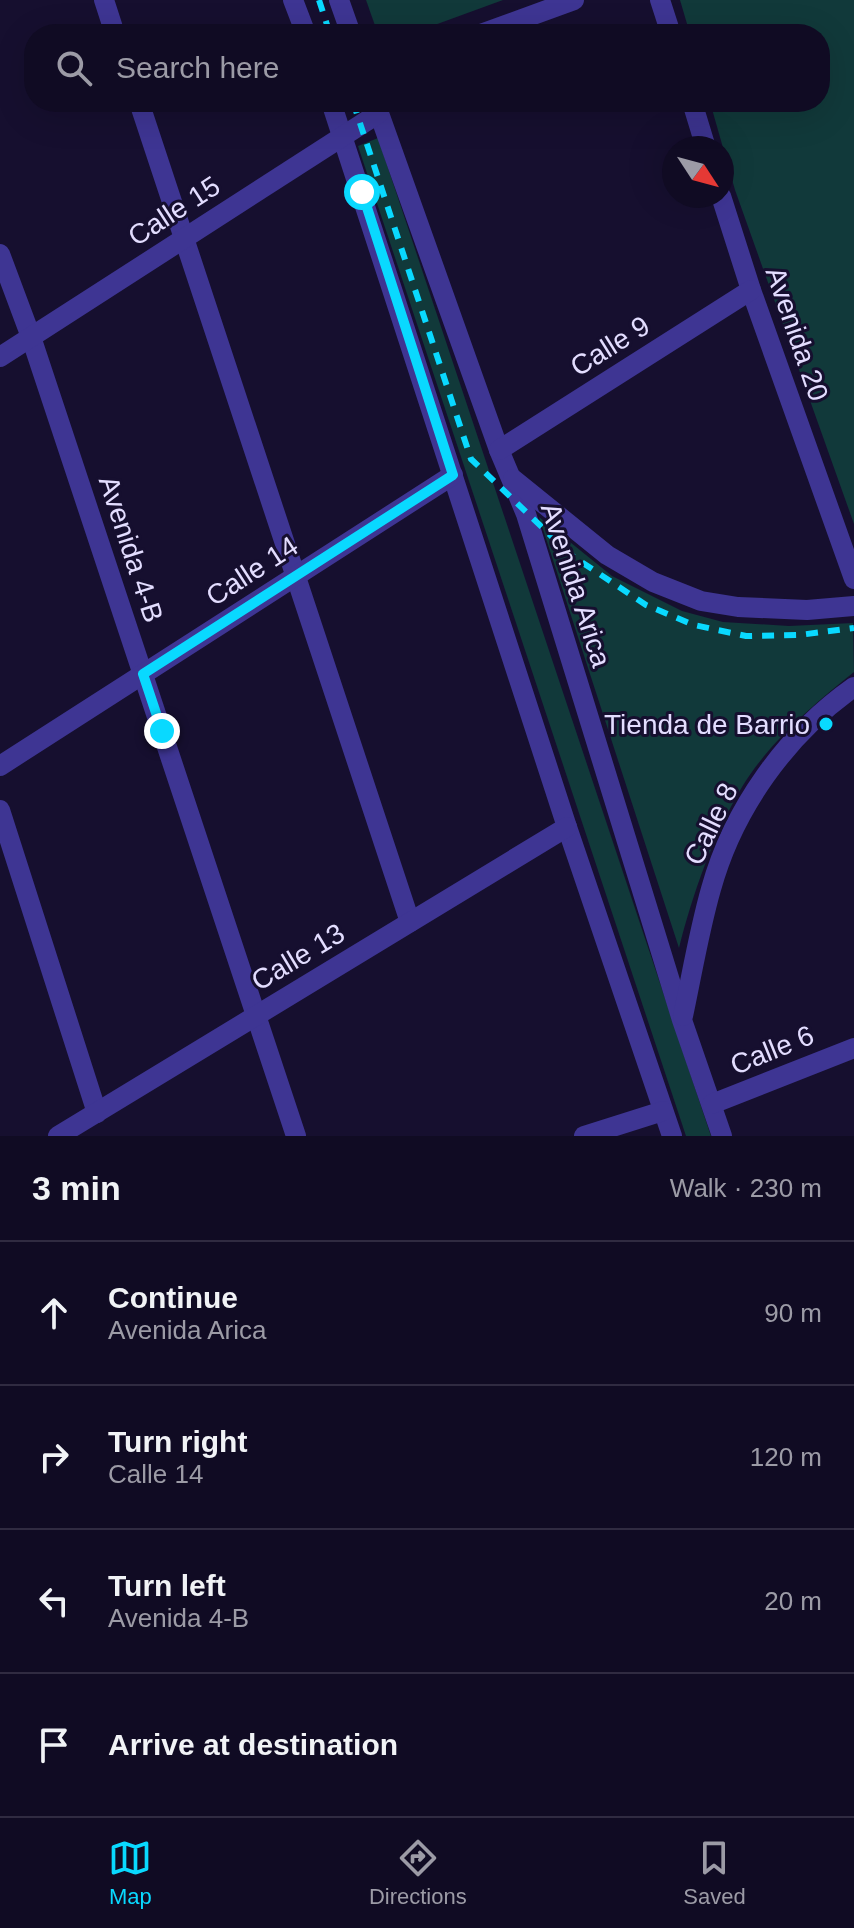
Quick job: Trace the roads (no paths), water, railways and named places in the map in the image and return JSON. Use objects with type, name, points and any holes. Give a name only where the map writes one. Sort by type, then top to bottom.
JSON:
[{"type":"street","points":[[104,0],[112,24]]},
{"type":"street","points":[[293,0],[302,24]]},
{"type":"street","points":[[339,0],[347,24]]},
{"type":"street","points":[[508,24],[574,0]]},
{"type":"street","points":[[660,0],[668,24]]},
{"type":"street","points":[[142,112],[410,922]]},
{"type":"street","points":[[335,112],[567,827],[672,1136]]},
{"type":"street","name":"Calle 15","points":[[0,357],[344,136],[372,112]]},
{"type":"street","name":"Avenida Arica","points":[[378,112],[499,450],[526,514],[682,1020],[722,1136]]},
{"type":"street","points":[[695,112],[702,136]]},
{"type":"street","name":"Avenida 20","points":[[725,208],[854,579]]},
{"type":"street","name":"Avenida 4-B","points":[[0,254],[31,337],[296,1136]]},
{"type":"street","name":"Calle 9","points":[[499,450],[751,290]]},
{"type":"street","name":"Calle 14","points":[[0,766],[453,475]]},
{"type":"street","points":[[511,478],[607,555],[653,582],[701,601],[738,607],[807,610],[854,606]]},
{"type":"street","name":"Calle 8","points":[[682,1020],[711,887],[740,817],[783,751],[854,687]]},
{"type":"street","points":[[0,810],[97,1113]]},
{"type":"street","name":"Calle 13","points":[[58,1136],[567,827]]},
{"type":"street","name":"Calle 6","points":[[712,1104],[854,1048]]},
{"type":"street","points":[[584,1136],[663,1111]]},
{"type":"railway","points":[[319,0],[327,24]]},
{"type":"railway","points":[[356,112],[471,459],[571,555],[646,605],[694,625],[746,636],[799,635],[854,628]]},
{"type":"place","name":"Tienda de Barrio","points":[[826,724]]}]
